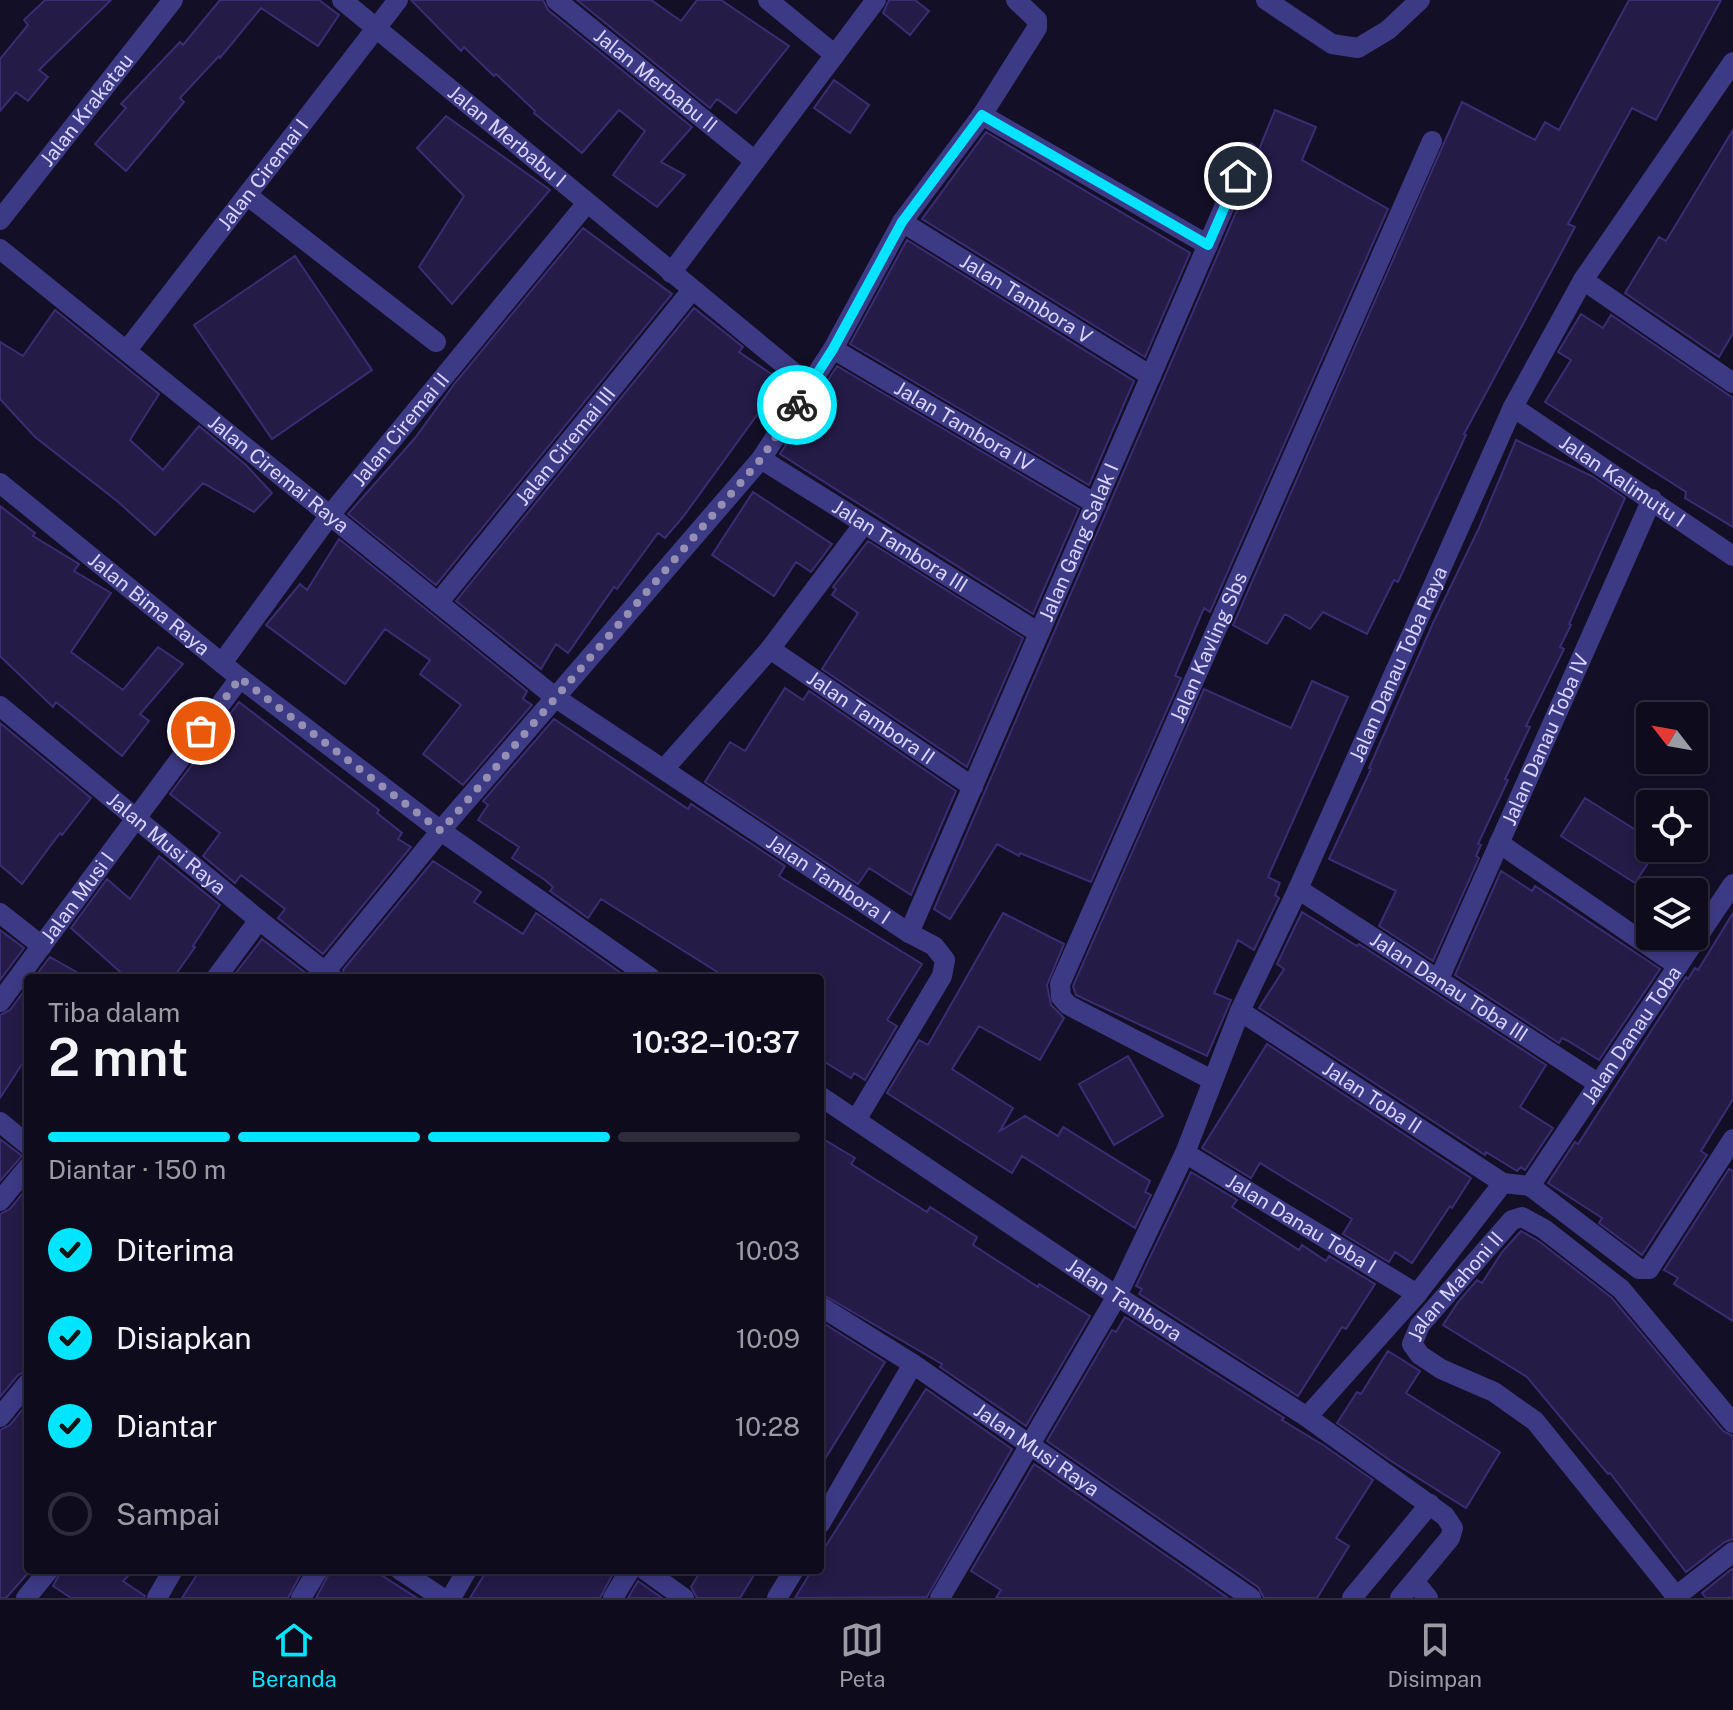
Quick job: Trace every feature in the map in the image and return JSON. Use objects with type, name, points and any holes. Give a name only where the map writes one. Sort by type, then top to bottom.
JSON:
[{"type":"street","name":"Jalan Krakatau","points":[[0,220],[173,0]]},
{"type":"street","name":"Jalan Merbabu I","points":[[342,0],[810,386]]},
{"type":"street","name":"Jalan Ciremai I","points":[[127,350],[398,0]]},
{"type":"street","name":"Jalan Merbabu II","points":[[556,0],[755,161]]},
{"type":"street","points":[[768,0],[835,55]]},
{"type":"street","points":[[671,273],[876,0]]},
{"type":"street","points":[[330,974],[441,831],[761,459],[833,349],[902,222],[982,115],[1037,28],[1037,20],[1016,0]]},
{"type":"street","points":[[1266,0],[1332,44],[1358,48],[1388,30],[1420,0]]},
{"type":"street","name":"Jalan Danau Toba Raya","points":[[948,1595],[1117,1296],[1185,1153],[1240,1011],[1298,889],[1513,407],[1583,280],[1733,62]]},
{"type":"street","points":[[982,115],[1208,245]]},
{"type":"street","name":"Jalan Kavling Sbs","points":[[1212,1080],[1068,1005],[1061,997],[1060,984],[1432,141]]},
{"type":"street","name":"Jalan Gang Salak I","points":[[909,933],[1248,152]]},
{"type":"street","points":[[248,196],[436,342]]},
{"type":"street","name":"Jalan Ciremai II","points":[[222,663],[330,515],[587,203]]},
{"type":"street","name":"Jalan Tambora V","points":[[902,222],[1151,376]]},
{"type":"street","name":"Jalan Ciremai Raya","points":[[0,249],[556,698]]},
{"type":"street","points":[[1583,280],[1730,375]]},
{"type":"street","name":"Jalan Ciremai III","points":[[438,603],[692,290]]},
{"type":"street","name":"Jalan Tambora IV","points":[[833,349],[1096,504]]},
{"type":"street","name":"Jalan Kalimutu I","points":[[1513,407],[1733,556]]},
{"type":"street","name":"Jalan Tambora III","points":[[761,459],[1039,633]]},
{"type":"street","name":"Jalan Bima Raya","points":[[0,483],[240,678],[441,831],[645,974]]},
{"type":"street","name":"Jalan Danau Toba IV","points":[[1439,979],[1652,499]]},
{"type":"street","points":[[664,769],[770,649],[863,525]]},
{"type":"street","name":"Jalan Tambora II","points":[[770,649],[973,787]]},
{"type":"street","name":"Jalan Musi I","points":[[0,1002],[240,678]]},
{"type":"street","name":"Jalan Tambora I","points":[[556,698],[909,933],[934,946],[945,960],[942,976],[856,1120]]},
{"type":"street","name":"Jalan Musi Raya","points":[[0,706],[328,974]]},
{"type":"street","points":[[1499,843],[1678,966]]},
{"type":"street","name":"Jalan Danau Toba","points":[[1530,1186],[1733,884]]},
{"type":"street","name":"Jalan Danau Toba III","points":[[1298,889],[1599,1084]]},
{"type":"street","points":[[0,913],[42,946]]},
{"type":"street","points":[[219,974],[259,920]]},
{"type":"street","name":"Jalan Toba II","points":[[1240,1011],[1503,1183]]},
{"type":"street","name":"Jalan Tambora","points":[[824,1099],[1117,1296],[1307,1417],[1430,1504]]},
{"type":"street","points":[[0,1122],[24,1142]]},
{"type":"street","points":[[1307,1417],[1417,1294],[1503,1183],[1530,1186],[1639,1269],[1649,1269],[1733,1139]]},
{"type":"street","name":"Jalan Danau Toba I","points":[[1185,1153],[1417,1294]]},
{"type":"street","points":[[0,1201],[24,1172]]},
{"type":"street","name":"Jalan Mahoni II","points":[[1675,1597],[1535,1421],[1494,1392],[1441,1369],[1420,1355],[1412,1344],[1420,1325],[1512,1220],[1522,1217],[1544,1229],[1621,1289],[1733,1423]]},
{"type":"street","name":"Jalan Musi Raya","points":[[824,1308],[913,1364],[1251,1598]]},
{"type":"street","points":[[824,1517],[913,1364]]},
{"type":"street","points":[[0,1417],[24,1388]]},
{"type":"street","points":[[1352,1598],[1430,1504],[1445,1516],[1453,1531],[1422,1590],[1400,1598]]},
{"type":"street","points":[[1675,1597],[1733,1552]]},
{"type":"street","points":[[26,1598],[46,1574]]},
{"type":"street","points":[[157,1598],[171,1574]]},
{"type":"street","points":[[301,1598],[316,1574]]},
{"type":"street","points":[[406,1574],[442,1598]]},
{"type":"street","points":[[451,1598],[465,1574]]},
{"type":"street","points":[[613,1598],[628,1574]]},
{"type":"street","points":[[651,1574],[684,1598]]},
{"type":"street","points":[[777,1598],[792,1574]]},
{"type":"building","points":[[45,0],[111,0],[39,70],[48,77],[28,101],[16,92],[0,111],[0,59],[28,25],[24,20]]},
{"type":"building","points":[[220,0],[319,0],[339,15],[318,46],[261,8],[220,58],[180,98],[184,102],[126,171],[95,144],[126,108],[121,104],[180,42],[183,45]]},
{"type":"building","points":[[411,0],[543,0],[548,10],[692,127],[661,162],[685,175],[657,207],[613,175],[645,131],[619,110],[582,153],[464,47],[461,51]]},
{"type":"building","points":[[577,0],[651,0],[681,21],[697,0],[721,0],[789,46],[736,113],[717,99],[710,108]]},
{"type":"building","points":[[889,0],[915,0],[929,11],[910,35],[883,13]]},
{"type":"building","points":[[1629,0],[1721,0],[1656,120],[1632,108],[1568,224],[1575,227],[1464,434],[1398,582],[1394,580],[1367,634],[1323,612],[1310,629],[1285,614],[1267,644],[1233,625],[1462,102],[1535,140],[1545,122],[1559,130]]},
{"type":"building","points":[[834,80],[869,105],[850,133],[814,108]]},
{"type":"building","points":[[1275,110],[1316,127],[1302,160],[1388,209],[1210,612],[1204,608],[1175,676],[1181,678],[1091,882],[1020,853],[1019,856],[997,844],[950,919],[934,909],[1260,157],[1260,147]]},
{"type":"building","points":[[446,116],[550,190],[452,304],[419,267],[464,196],[417,148]]},
{"type":"building","points":[[1733,130],[1733,333],[1719,357],[1625,293],[1659,237],[1666,241]]},
{"type":"building","points":[[986,132],[1190,253],[1145,357],[922,219]]},
{"type":"building","points":[[583,228],[672,294],[436,585],[348,514],[415,438],[455,383]]},
{"type":"building","points":[[907,240],[1134,381],[1089,485],[850,344]]},
{"type":"building","points":[[295,256],[372,370],[272,439],[194,325]]},
{"type":"building","points":[[694,308],[743,347],[739,352],[792,388],[776,412],[765,404],[683,517],[665,538],[658,533],[617,589],[614,587],[568,653],[556,644],[541,669],[456,601]]},
{"type":"building","points":[[55,310],[159,394],[130,440],[163,470],[199,426],[246,465],[272,493],[254,512],[203,483],[155,535],[35,437],[0,399],[0,342],[23,356]]},
{"type":"building","points":[[1581,314],[1603,328],[1611,315],[1733,398],[1733,527],[1685,498],[1686,492],[1545,402],[1571,360],[1558,352]]},
{"type":"building","points":[[837,366],[1079,509],[1033,614],[780,454]]},
{"type":"building","points":[[1516,440],[1592,476],[1625,498],[1569,624],[1560,647],[1564,649],[1526,726],[1530,727],[1478,844],[1481,845],[1476,856],[1479,858],[1433,961],[1379,926],[1396,891],[1329,859]]},
{"type":"building","points":[[753,492],[832,544],[811,572],[796,562],[774,596],[712,555]]},
{"type":"building","points":[[0,506],[35,533],[33,536],[79,564],[74,571],[111,593],[71,652],[123,690],[158,647],[183,664],[140,714],[149,721],[122,756],[56,702],[53,707],[0,656]]},
{"type":"building","points":[[339,539],[527,691],[523,699],[532,705],[463,785],[423,754],[461,705],[420,674],[430,660],[385,629],[345,684],[266,625],[300,584],[307,590]]},
{"type":"building","points":[[868,541],[1023,638],[967,767],[822,669],[858,613],[832,595],[836,589],[833,587]]},
{"type":"building","points":[[1312,681],[1348,697],[1268,877],[1280,883],[1275,895],[1279,898],[1254,950],[1238,940],[1214,993],[1231,1000],[1207,1056],[1076,995],[1073,986],[1204,689],[1291,728]]},
{"type":"building","points":[[785,688],[803,700],[809,691],[956,791],[911,895],[869,868],[858,884],[705,782],[730,742],[745,751]]},
{"type":"building","points":[[239,702],[379,810],[377,813],[402,833],[398,839],[411,847],[323,954],[278,918],[285,909],[241,875],[235,883],[203,856],[220,833],[170,794]]},
{"type":"building","points":[[554,719],[688,809],[691,804],[785,866],[779,876],[922,964],[887,1020],[897,1026],[865,1080],[854,1073],[851,1078],[824,1061],[824,974],[721,974],[601,899],[588,918],[550,891],[553,887],[545,880],[512,858],[519,847],[478,820],[488,805],[483,801]]},
{"type":"building","points":[[0,723],[91,798],[22,884],[0,865]]},
{"type":"building","points":[[1585,798],[1636,830],[1636,862],[1649,862],[1635,883],[1561,836]]},
{"type":"building","points":[[159,856],[220,905],[176,974],[123,974],[71,928],[107,879],[130,899]]},
{"type":"building","points":[[433,861],[481,892],[474,902],[523,934],[536,913],[622,974],[344,974],[343,970]]},
{"type":"building","points":[[1501,871],[1532,891],[1535,886],[1660,969],[1599,1060],[1562,1038],[1559,1043],[1455,975]]},
{"type":"building","points":[[1302,912],[1357,946],[1359,944],[1546,1065],[1520,1107],[1553,1128],[1525,1170],[1521,1167],[1517,1171],[1486,1152],[1485,1155],[1259,1008],[1284,969],[1277,964]]},
{"type":"building","points":[[1003,913],[1064,944],[1047,985],[1051,1005],[1064,1018],[1040,1060],[979,1026],[952,1069],[1013,1108],[1000,1131],[1025,1116],[1058,1136],[1063,1127],[1150,1181],[1145,1192],[1151,1195],[1135,1228],[1022,1156],[1012,1173],[887,1093],[919,1040],[928,1045]]},
{"type":"building","points":[[1733,913],[1733,1099],[1701,1151],[1707,1155],[1642,1255],[1599,1223],[1602,1218],[1548,1183],[1575,1142],[1578,1144],[1686,977],[1688,979],[1695,968],[1698,970]]},
{"type":"building","points":[[0,930],[24,948],[0,980]]},
{"type":"building","points":[[262,939],[307,974],[235,974]]},
{"type":"building","points":[[50,957],[80,974],[37,974]]},
{"type":"building","points":[[24,991],[24,1061],[0,1098],[0,1015],[10,1010]]},
{"type":"building","points":[[1267,1044],[1471,1178],[1412,1263],[1395,1252],[1389,1262],[1343,1234],[1352,1219],[1260,1163],[1251,1178],[1202,1148]]},
{"type":"building","points":[[1128,1056],[1163,1116],[1114,1145],[1079,1084]]},
{"type":"building","points":[[0,1139],[22,1156],[0,1181]]},
{"type":"building","points":[[824,1139],[855,1158],[851,1164],[927,1212],[930,1207],[977,1237],[973,1245],[1090,1316],[1026,1426],[940,1367],[942,1364],[824,1295]]},
{"type":"building","points":[[1729,1169],[1733,1171],[1733,1321],[1674,1284],[1678,1278],[1664,1270]]},
{"type":"building","points":[[1191,1172],[1237,1200],[1232,1207],[1299,1250],[1302,1245],[1326,1261],[1329,1256],[1375,1284],[1346,1329],[1342,1327],[1298,1396],[1139,1294],[1142,1289],[1136,1286]]},
{"type":"building","points":[[24,1192],[24,1372],[0,1397],[0,1214],[10,1209]]},
{"type":"building","points":[[1521,1231],[1540,1242],[1612,1298],[1723,1431],[1733,1436],[1733,1539],[1686,1572],[1610,1473],[1527,1377],[1443,1325],[1477,1280],[1482,1283],[1502,1252]]},
{"type":"building","points":[[1125,1317],[1284,1418],[1282,1420],[1373,1480],[1336,1538],[1349,1546],[1317,1598],[1264,1598],[1258,1587],[1047,1441],[1112,1330],[1116,1332]]},
{"type":"building","points":[[824,1324],[885,1362],[824,1461]]},
{"type":"building","points":[[1388,1351],[1420,1371],[1406,1393],[1500,1452],[1466,1508],[1337,1423],[1357,1392],[1361,1394]]},
{"type":"building","points":[[926,1389],[1012,1449],[927,1597],[795,1598],[810,1574],[824,1574],[824,1549]]},
{"type":"building","points":[[24,1408],[24,1574],[27,1574],[6,1598],[0,1598],[0,1430],[10,1425]]},
{"type":"building","points":[[1034,1464],[1228,1598],[996,1598],[1001,1590],[971,1571]]},
{"type":"building","points":[[1733,1568],[1733,1598],[1706,1598],[1702,1593]]},
{"type":"building","points":[[60,1574],[130,1574],[123,1581],[145,1596],[71,1598],[53,1586]]},
{"type":"building","points":[[197,1574],[301,1574],[288,1598],[182,1598]]},
{"type":"building","points":[[329,1574],[379,1574],[417,1598],[316,1598]]},
{"type":"building","points":[[485,1574],[613,1574],[600,1598],[470,1598]]},
{"type":"building","points":[[699,1574],[755,1574],[740,1598],[697,1598],[691,1587]]},
{"type":"building","points":[[638,1581],[662,1598],[628,1598]]},
{"type":"way so far","points":[[201,731],[240,678],[441,831],[761,459],[797,405]]},
{"type":"route","points":[[797,405],[833,349],[902,222],[982,115],[1208,245],[1238,176]]}]
